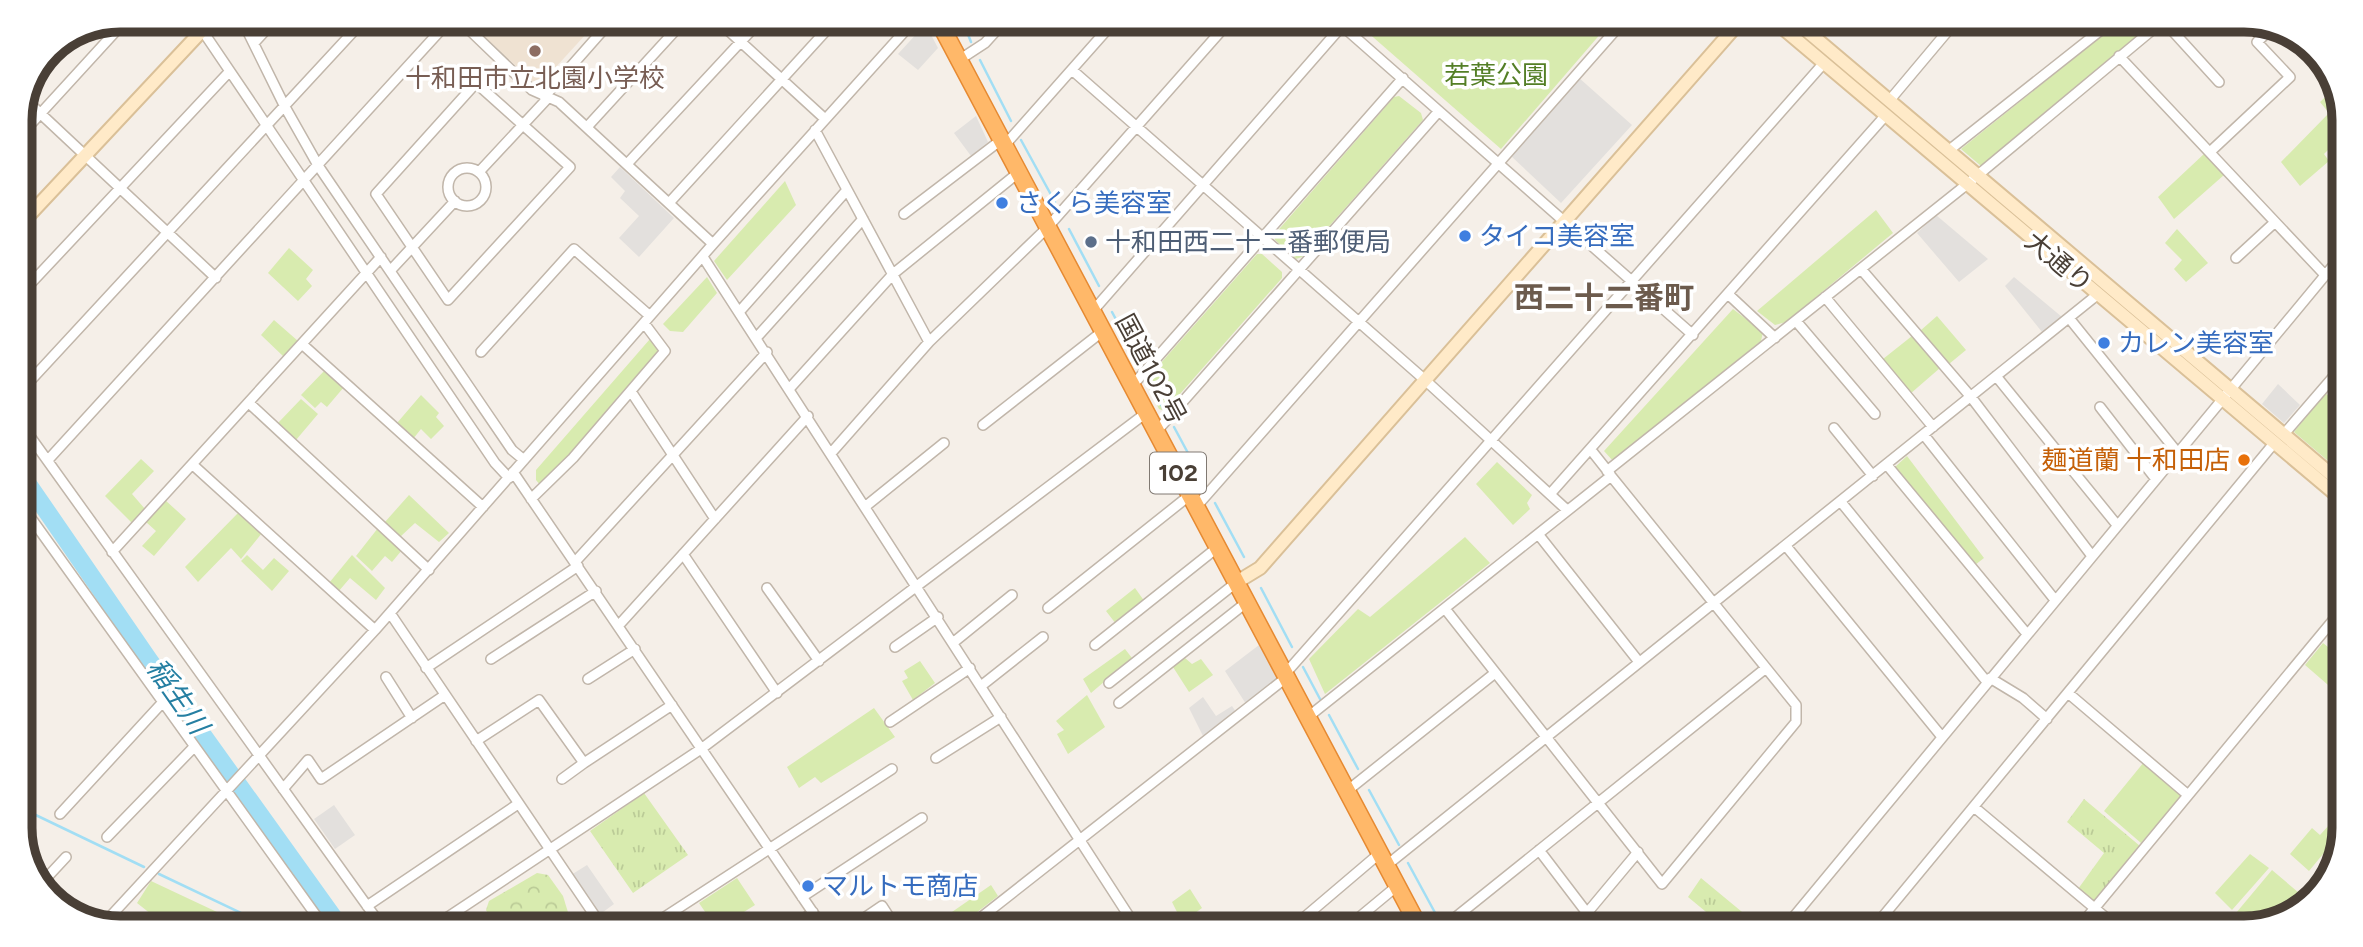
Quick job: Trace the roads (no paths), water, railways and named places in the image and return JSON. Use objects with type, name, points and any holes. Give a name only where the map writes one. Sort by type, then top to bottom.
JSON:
[{"type":"highway","name":"国道102号","points":[[944,31],[1413,916]]},
{"type":"street","points":[[31,213],[201,31]]},
{"type":"street","points":[[203,31],[495,463],[511,475],[531,499],[577,564],[816,916]]},
{"type":"street","points":[[248,31],[285,107],[319,167],[512,450],[524,460]]},
{"type":"street","points":[[254,43],[265,31]]},
{"type":"street","points":[[31,380],[354,31]]},
{"type":"street","points":[[48,460],[319,167],[440,31]]},
{"type":"street","points":[[470,31],[532,90],[559,103],[587,127],[713,244]]},
{"type":"street","points":[[479,172],[523,125],[602,31]]},
{"type":"street","points":[[587,127],[675,31]]},
{"type":"street","points":[[729,31],[824,118]]},
{"type":"street","points":[[627,164],[751,31]]},
{"type":"street","points":[[669,203],[826,31]]},
{"type":"street","points":[[111,915],[375,630],[824,118],[905,31]]},
{"type":"street","points":[[959,60],[985,43],[996,31]]},
{"type":"street","points":[[904,214],[1002,143],[1106,31]]},
{"type":"street","points":[[832,452],[929,342],[1047,228],[1221,31]]},
{"type":"street","points":[[1092,312],[1335,31]]},
{"type":"street","points":[[1347,31],[1693,335]]},
{"type":"street","points":[[1048,608],[1193,501],[1358,323],[1614,31]]},
{"type":"street","points":[[1109,683],[1237,582],[1260,568],[1732,31]]},
{"type":"street","name":"大通り","points":[[1786,31],[2097,295],[2332,476]]},
{"type":"street","name":"大通り","points":[[1807,31],[1977,175],[2225,393]]},
{"type":"street","points":[[1889,101],[1948,31]]},
{"type":"street","points":[[1948,151],[2100,31]]},
{"type":"street","points":[[1308,717],[1446,610],[2151,31]]},
{"type":"street","points":[[2173,31],[2219,82]]},
{"type":"street","points":[[31,123],[116,32]]},
{"type":"street","points":[[2211,151],[2290,77],[2257,42],[2265,34]]},
{"type":"street","points":[[2119,56],[2326,275]]},
{"type":"street","points":[[990,916],[1079,838],[1286,675],[1631,279],[1823,64]]},
{"type":"street","points":[[1072,70],[1425,380],[1567,510]]},
{"type":"street","points":[[31,283],[229,72]]},
{"type":"street","points":[[1132,386],[1403,78]]},
{"type":"street","points":[[476,83],[570,167],[448,300],[411,247],[376,194],[476,83]]},
{"type":"street","points":[[33,107],[216,278]]},
{"type":"street","points":[[1156,432],[1439,111]]},
{"type":"street","points":[[1551,493],[1885,116]]},
{"type":"street","points":[[815,130],[929,342]]},
{"type":"street","points":[[467,167],[479,172],[486,182],[482,199],[466,206],[455,201],[448,190],[450,177],[467,167]]},
{"type":"street","points":[[790,388],[893,274],[1018,173]]},
{"type":"street","points":[[740,311],[847,190]]},
{"type":"street","points":[[390,271],[455,201]]},
{"type":"street","points":[[757,337],[863,219]]},
{"type":"street","points":[[2236,258],[2274,223]]},
{"type":"street","points":[[481,352],[574,249],[647,320],[665,351],[632,393],[531,499]]},
{"type":"street","points":[[112,552],[250,404],[381,257]]},
{"type":"street","points":[[703,257],[832,452],[1128,916]]},
{"type":"street","points":[[1794,916],[2225,393],[2331,268]]},
{"type":"street","points":[[1861,269],[1971,397],[2092,556]]},
{"type":"street","points":[[1729,295],[1775,338]]},
{"type":"street","points":[[1307,916],[1547,737],[2097,295]]},
{"type":"street","points":[[1825,298],[1933,427]]},
{"type":"street","points":[[2069,318],[2177,452]]},
{"type":"street","points":[[1796,321],[1875,414]]},
{"type":"street","points":[[983,425],[1103,331]]},
{"type":"street","points":[[302,344],[483,507]]},
{"type":"street","points":[[426,668],[577,564],[767,352]]},
{"type":"street","points":[[1996,376],[2117,525]]},
{"type":"street","points":[[1883,916],[2331,379]]},
{"type":"street","points":[[632,393],[715,519]]},
{"type":"street","points":[[250,404],[429,569]]},
{"type":"street","points":[[2100,407],[2155,478]]},
{"type":"street","points":[[451,916],[701,749],[1146,413]]},
{"type":"street","points":[[619,625],[808,416]]},
{"type":"street","points":[[1834,428],[1873,475]]},
{"type":"street","points":[[1924,435],[2055,600]]},
{"type":"street","points":[[31,438],[375,916]]},
{"type":"street","name":"大通り","points":[[2280,438],[2332,490]]},
{"type":"street","points":[[866,506],[944,443]]},
{"type":"street","points":[[1446,610],[1662,884],[1796,722],[1796,705],[1591,450]]},
{"type":"street","points":[[192,465],[375,630]]},
{"type":"street","points":[[1887,465],[2027,634]]},
{"type":"street","points":[[1841,502],[1989,680],[2023,698],[2047,719]]},
{"type":"street","points":[[32,522],[194,747],[228,788],[317,916]]},
{"type":"street","points":[[1538,534],[1639,663]]},
{"type":"street","points":[[1786,546],[1942,737]]},
{"type":"street","points":[[1095,645],[1218,547]]},
{"type":"street","points":[[683,554],[777,693]]},
{"type":"street","points":[[767,588],[819,661]]},
{"type":"street","points":[[491,659],[596,591]]},
{"type":"street","points":[[954,642],[1012,595]]},
{"type":"street","points":[[1119,703],[1247,602]]},
{"type":"street","points":[[390,612],[595,916]]},
{"type":"street","points":[[895,647],[938,617]]},
{"type":"street","points":[[2088,916],[2332,622]]},
{"type":"street","points":[[981,686],[1043,637]]},
{"type":"street","points":[[587,679],[635,649]]},
{"type":"street","points":[[890,722],[970,668]]},
{"type":"street","points":[[1463,916],[1539,850],[1766,668]]},
{"type":"street","points":[[1347,791],[1495,673]]},
{"type":"street","points":[[386,677],[412,718]]},
{"type":"street","points":[[2068,693],[2188,795]]},
{"type":"street","points":[[283,789],[308,761],[321,779],[445,695]]},
{"type":"street","points":[[476,741],[539,700],[584,763]]},
{"type":"street","points":[[60,814],[162,703]]},
{"type":"street","points":[[562,779],[672,705]]},
{"type":"street","points":[[936,758],[1001,717]]},
{"type":"street","points":[[107,837],[194,747]]},
{"type":"street","points":[[666,916],[892,769]]},
{"type":"street","points":[[368,906],[518,804]]},
{"type":"street","points":[[1974,807],[2103,916]]},
{"type":"street","points":[[802,897],[922,818]]},
{"type":"street","points":[[1539,850],[1587,913]]},
{"type":"street","points":[[1584,916],[1638,852]]},
{"type":"street","points":[[47,877],[66,857]]},
{"type":"street","points":[[1361,916],[1397,886]]},
{"type":"street","points":[[867,916],[882,905],[889,916]]},
{"type":"street","points":[[808,916],[813,912]]},
{"type":"waterway","points":[[967,31],[971,42]]},
{"type":"waterway","points":[[980,60],[1011,121]]},
{"type":"waterway","points":[[1021,140],[1055,202]]},
{"type":"waterway","points":[[1069,229],[1099,286]]},
{"type":"waterway","points":[[1112,312],[1140,364]]},
{"type":"waterway","points":[[1151,386],[1163,408]]},
{"type":"waterway","points":[[1174,427],[1203,481]]},
{"type":"waterway","name":"稲生川","points":[[32,489],[149,660],[332,916]]},
{"type":"waterway","points":[[1215,503],[1244,557]]},
{"type":"waterway","points":[[1261,588],[1292,647]]},
{"type":"waterway","points":[[1303,667],[1320,699]]},
{"type":"waterway","points":[[1329,715],[1358,769]]},
{"type":"waterway","points":[[1369,790],[1399,845]]},
{"type":"waterway","points":[[32,813],[144,867]]},
{"type":"waterway","points":[[1408,863],[1437,916]]},
{"type":"waterway","points":[[159,874],[247,916]]},
{"type":"place","name":"十和田市立北園小学校","points":[[535,51]]},
{"type":"place","name":"さくら美容室","points":[[1002,203]]},
{"type":"place","name":"タイコ美容室","points":[[1465,236]]},
{"type":"place","name":"十和田西二十二番郵便局","points":[[1091,242]]},
{"type":"place","name":"カレン美容室","points":[[2104,343]]},
{"type":"place","name":"麺道蘭 十和田店","points":[[2244,460]]},
{"type":"place","name":"マルトモ商店","points":[[808,886]]},
{"type":"district","name":"西二十二番町","points":[[1604,298]]},
{"type":"park label","name":"若葉公園","points":[[1496,75]]}]
